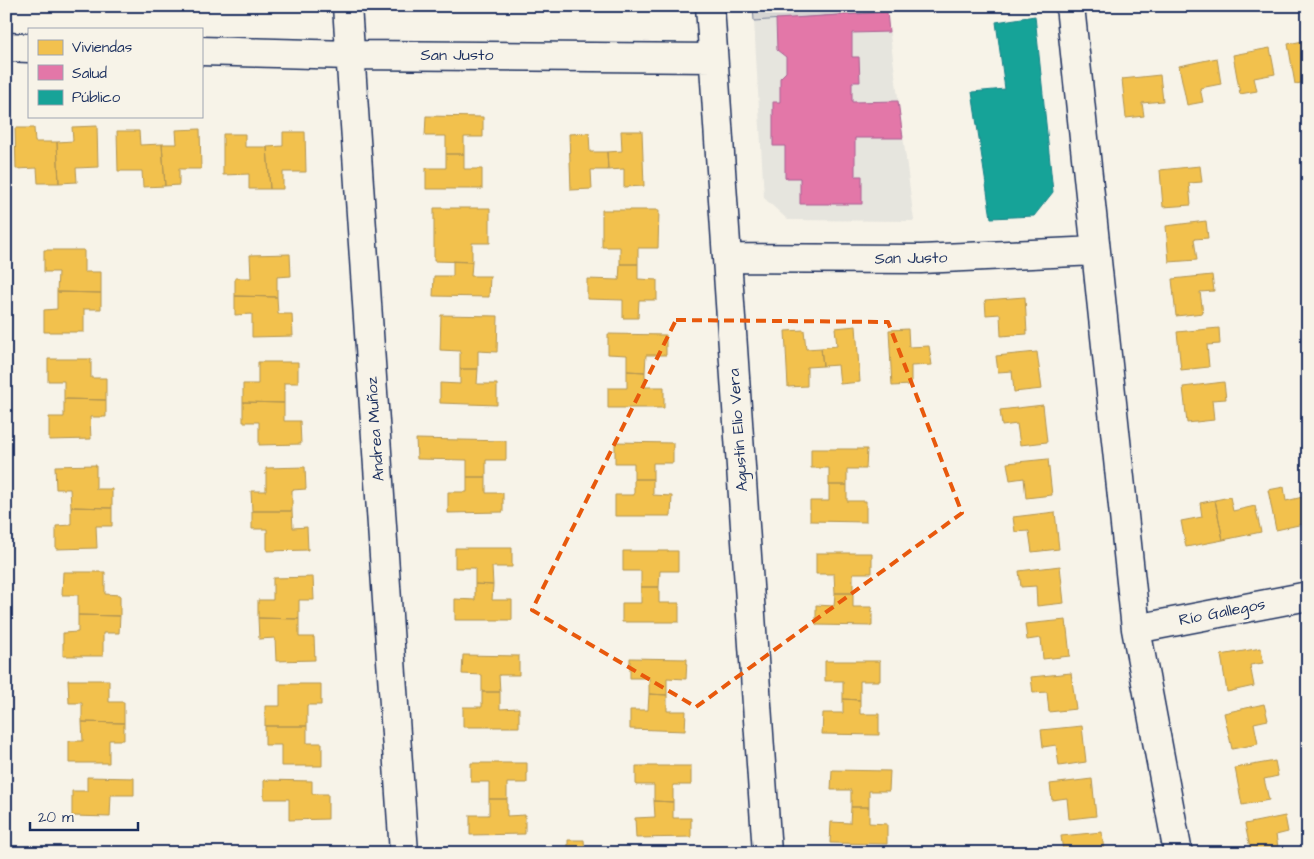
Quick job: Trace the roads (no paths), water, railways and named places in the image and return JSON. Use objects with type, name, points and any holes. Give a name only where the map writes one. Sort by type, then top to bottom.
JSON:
[{"type":"street","name":"Andrea Muñoz","points":[[347,6],[404,853]]},
{"type":"street","name":"Agustín Elio Vera","points":[[710,6],[767,853]]},
{"type":"street","points":[[1078,8],[1096,250],[1136,629],[1178,853]]},
{"type":"street","points":[[6,47],[28,48]]},
{"type":"street","name":"San Justo","points":[[202,51],[714,58]]},
{"type":"street","name":"San Justo","points":[[727,258],[921,259],[1096,250]]},
{"type":"street","name":"Río Gallegos","points":[[1136,629],[1308,596]]}]
